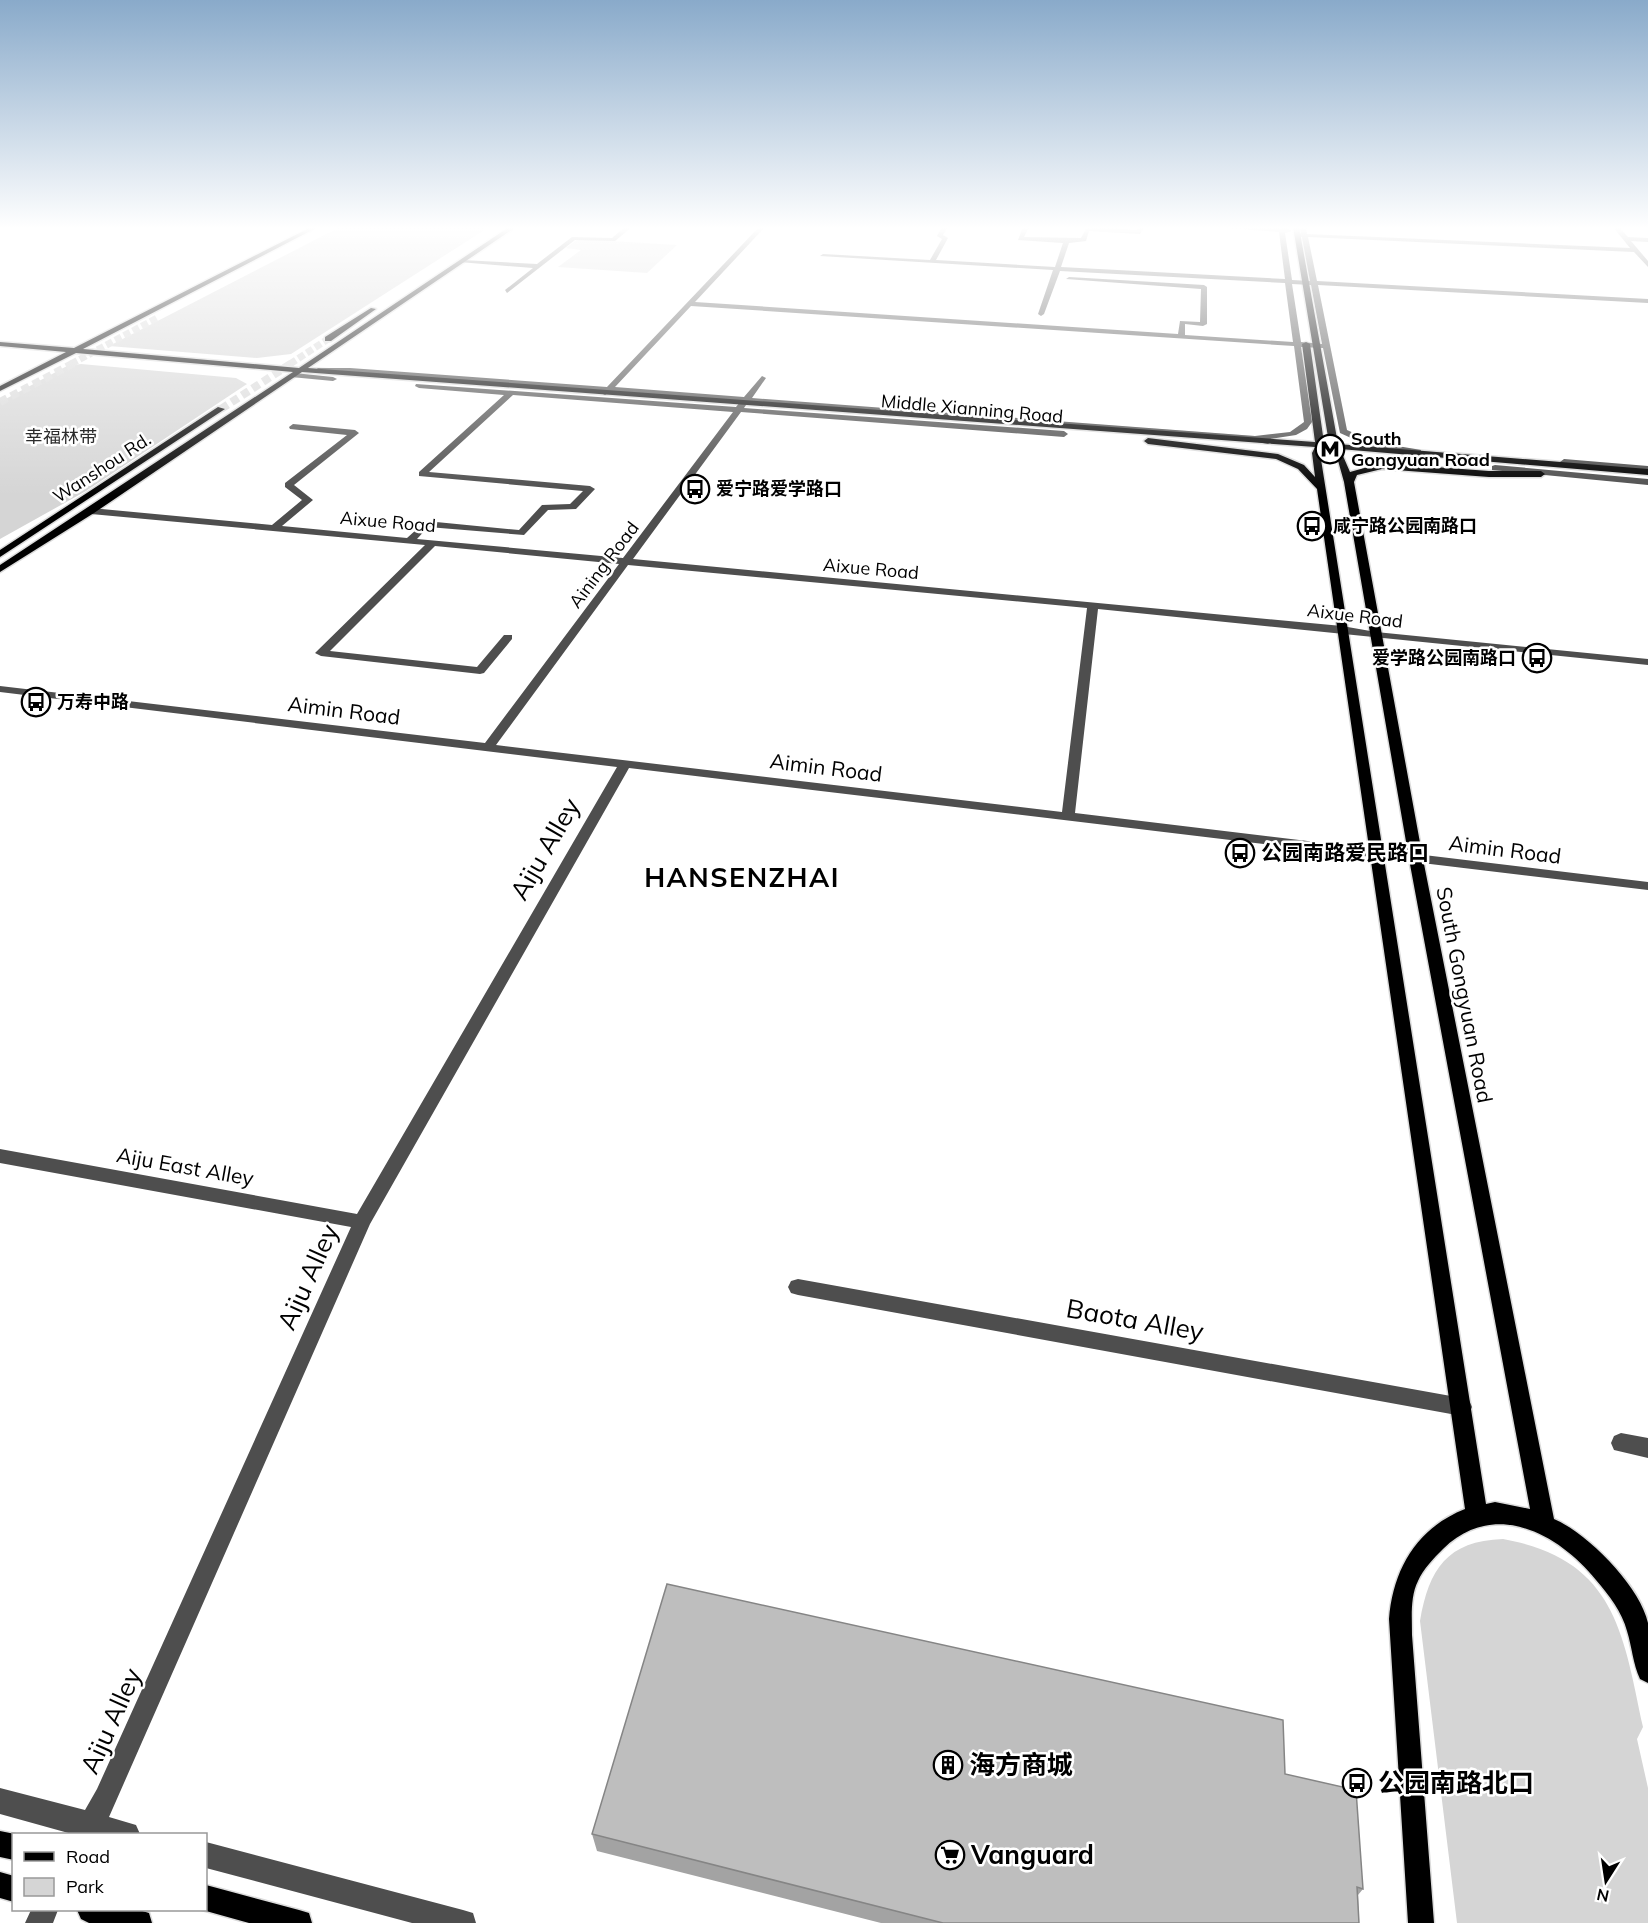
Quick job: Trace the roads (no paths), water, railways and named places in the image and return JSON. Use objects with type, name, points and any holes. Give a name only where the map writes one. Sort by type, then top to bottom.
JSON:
[{"type":"main road","points":[[0,389],[141,317]]},
{"type":"main road","points":[[328,339],[361,317]]},
{"type":"main road","points":[[0,569],[91,511],[380,317]]},
{"type":"main road","name":"South Gongyuan Road","points":[[1307,317],[1316,345],[1337,452],[1349,482],[1416,859],[1544,1524]]},
{"type":"main road","points":[[1302,344],[1342,629],[1379,855],[1478,1514]]},
{"type":"main road","name":"Middle Xianning Road","points":[[0,345],[741,405],[1268,441],[1337,452],[1495,468],[1648,477]]},
{"type":"main road","name":"Middle Xianning Road","points":[[0,352],[294,375],[604,394]]},
{"type":"main road","name":"Wanshou Rd.","points":[[0,554],[221,409]]},
{"type":"main road","name":"Middle Xianning Road","points":[[1064,434],[1318,449]]},
{"type":"main road","points":[[1136,439],[1185,448],[1278,457],[1301,467],[1321,488]]},
{"type":"main road","name":"Middle Xianning Road","points":[[1337,452],[1444,455],[1648,470]]},
{"type":"main road","points":[[1349,482],[1354,473],[1382,466],[1481,474],[1540,474]]},
{"type":"main road","points":[[1421,1923],[1401,1635],[1404,1586],[1420,1557],[1450,1527],[1478,1514],[1510,1512],[1544,1524],[1576,1543],[1612,1580],[1636,1622],[1648,1671]]},
{"type":"main road","points":[[207,1898],[299,1923]]},
{"type":"main road","points":[[94,1911],[139,1923]]},
{"type":"street","points":[[294,375],[511,393],[604,394],[677,317]]},
{"type":"street","points":[[885,317],[1326,346]]},
{"type":"street","points":[[1181,336],[1182,322],[1203,324],[1203,317]]},
{"type":"street","points":[[741,405],[1247,436],[1291,434],[1306,425],[1299,317]]},
{"type":"street","points":[[1320,317],[1343,431],[1372,444],[1444,455]]},
{"type":"street","name":"Aining Road","points":[[488,747],[628,562],[762,378]]},
{"type":"street","points":[[410,541],[426,524],[521,533],[545,507],[573,507],[590,489],[422,474],[511,393]]},
{"type":"street","points":[[741,405],[1064,434]]},
{"type":"street","points":[[274,528],[308,500],[288,485],[355,433],[292,427]]},
{"type":"street","points":[[1247,436],[1268,441]]},
{"type":"street","points":[[1495,468],[1540,474],[1648,482]]},
{"type":"street","name":"Aixue Road","points":[[91,511],[1342,629],[1376,635],[1648,662]]},
{"type":"street","points":[[433,543],[321,653],[480,671],[508,637]]},
{"type":"street","points":[[1068,817],[1093,606]]},
{"type":"street","name":"Aimin Road","points":[[0,689],[1648,886]]},
{"type":"street","name":"Aiju Alley","points":[[88,1830],[106,1798],[362,1222],[625,764]]},
{"type":"street","name":"Aiju East Alley","points":[[0,1156],[362,1222]]},
{"type":"street","name":"Baota Alley","points":[[798,1287],[1462,1407]]},
{"type":"street","points":[[1621,1443],[1648,1448]]},
{"type":"street","points":[[0,1801],[88,1830],[118,1833]]},
{"type":"street","points":[[207,1855],[463,1923]]},
{"type":"tunnel","points":[[71,364],[157,318]]},
{"type":"tunnel","points":[[290,364],[328,339]]},
{"type":"tunnel","points":[[0,402],[74,363]]},
{"type":"tunnel","points":[[221,409],[292,363]]},
{"type":"place","name":"South Gongyuan Road","points":[[1330,449]]},
{"type":"place","name":"爱宁路爱学路口","points":[[695,489]]},
{"type":"place","name":"咸宁路公园南路口","points":[[1312,526]]},
{"type":"place","name":"爱学路公园南路口","points":[[1537,658]]},
{"type":"place","name":"万寿中路","points":[[36,702]]},
{"type":"place","name":"公园南路爱民路口","points":[[1240,853]]},
{"type":"place","name":"海方商城","points":[[948,1765]]},
{"type":"place","name":"公园南路北口","points":[[1357,1783]]},
{"type":"place","name":"Vanguard","points":[[950,1855]]},
{"type":"district","name":"HANSENZHAI","points":[[742,878]]},
{"type":"park label","name":"幸福林带","points":[[61,437]]}]
